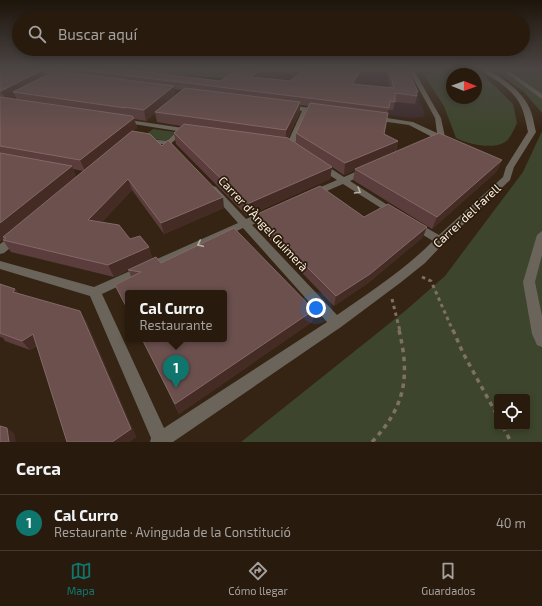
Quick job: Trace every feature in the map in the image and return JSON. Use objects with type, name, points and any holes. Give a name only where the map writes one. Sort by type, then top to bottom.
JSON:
[{"type":"street","points":[[422,90],[438,118],[441,137]]},
{"type":"street","name":"Carrer del Farell","points":[[336,323],[421,260],[440,240],[507,178],[506,166],[532,132],[525,106],[511,90]]},
{"type":"street","points":[[532,90],[542,97]]},
{"type":"street","points":[[276,105],[329,112]]},
{"type":"street","points":[[290,147],[306,109]]},
{"type":"street","points":[[158,116],[135,136],[171,146],[182,130]]},
{"type":"street","points":[[366,117],[411,123],[453,144]]},
{"type":"street","points":[[116,120],[198,132]]},
{"type":"street","points":[[427,144],[441,137]]},
{"type":"street","points":[[316,164],[440,240]]},
{"type":"street","points":[[301,199],[378,166]]},
{"type":"street","name":"Carrer d'Àngel Guimerà","points":[[207,183],[246,223],[336,323]]},
{"type":"street","points":[[0,265],[95,292],[280,208]]},
{"type":"street","points":[[0,250],[23,230]]},
{"type":"street","points":[[542,235],[529,282],[539,334],[542,341]]},
{"type":"street","points":[[95,292],[160,441],[336,323]]},
{"type":"path","points":[[372,442],[393,416],[404,394],[406,364],[401,334],[392,301],[396,280],[417,274],[431,281],[463,353],[494,410]]},
{"type":"path","points":[[505,430],[511,442]]},
{"type":"shaded area","points":[[239,90],[414,90],[425,114],[422,117],[411,118],[232,96]]},
{"type":"green space","points":[[433,90],[446,90],[446,104],[482,104],[482,90],[498,90],[513,104],[517,123],[511,136],[505,142],[494,146],[487,146],[456,138],[444,106]]},
{"type":"green space","points":[[521,90],[542,90],[542,113]]},
{"type":"green space","points":[[153,129],[175,132],[167,141],[143,137]]},
{"type":"green space","points":[[542,131],[542,442],[241,442],[405,311],[445,276],[523,172]]},
{"type":"building","points":[[18,90],[169,90],[144,110],[13,92]]},
{"type":"building","points":[[183,90],[198,90],[300,102],[286,130],[155,112]]},
{"type":"building","points":[[241,90],[417,90],[417,96],[395,93],[395,102],[390,101],[389,108]]},
{"type":"building","points":[[0,97],[132,116],[134,118],[80,160],[0,146]]},
{"type":"building","points":[[310,103],[388,113],[384,134],[398,141],[345,163],[296,133]]},
{"type":"building","points":[[184,124],[288,138],[332,167],[247,204],[174,133]]},
{"type":"building","points":[[132,131],[150,134],[162,146],[168,140],[223,197],[161,223],[128,179],[88,220],[119,225],[130,239],[140,236],[149,247],[108,265],[3,240],[6,238],[3,237]]},
{"type":"building","points":[[439,133],[502,160],[437,217],[355,169]]},
{"type":"building","points":[[0,153],[72,166],[0,223]]},
{"type":"building","points":[[320,186],[364,217],[388,204],[427,227],[370,274],[336,296],[255,215]]},
{"type":"building","points":[[234,228],[314,310],[175,404],[144,342],[227,342],[227,290],[125,290],[125,304],[115,285],[141,272],[128,270],[156,257],[161,263]]},
{"type":"building","points":[[0,284],[15,289],[13,292],[80,311],[131,429],[112,442],[67,442],[33,334],[22,341],[0,333]]},
{"type":"building","points":[[0,426],[7,428],[9,442],[0,442]]},
{"type":"place","name":"Cal Curro","points":[[176,388]]}]
